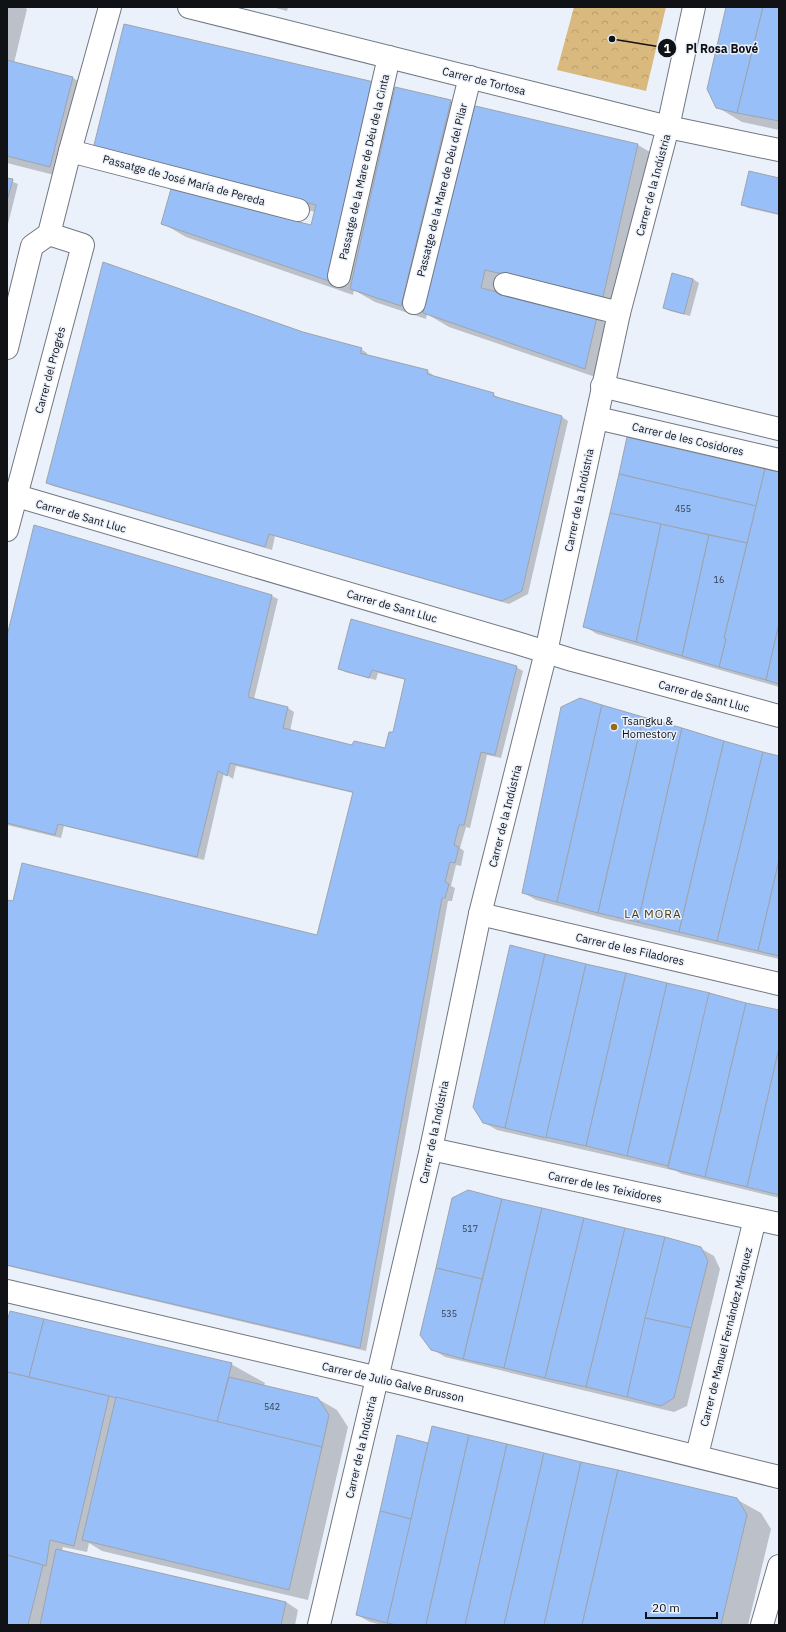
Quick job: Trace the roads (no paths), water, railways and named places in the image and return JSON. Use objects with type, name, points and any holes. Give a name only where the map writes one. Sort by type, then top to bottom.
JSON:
[{"type":"street","points":[[7,348],[32,246],[49,234],[70,151],[110,7]]},
{"type":"street","name":"Carrer de Tortosa","points":[[189,7],[668,127],[779,150]]},
{"type":"street","name":"Carrer de la Indústria","points":[[320,1625],[431,1149],[480,914],[546,652],[597,418],[602,386],[619,313],[668,127],[694,7]]},
{"type":"street","name":"Passatge de la Mare de Déu de la Cinta","points":[[339,276],[389,57]]},
{"type":"street","name":"Passatge de la Mare de Déu del Pilar","points":[[414,304],[470,78]]},
{"type":"street","name":"Passatge de José María de Pereda","points":[[70,151],[298,210]]},
{"type":"street","name":"Carrer del Progrés","points":[[7,530],[11,494],[84,245],[49,234]]},
{"type":"street","points":[[505,284],[619,313]]},
{"type":"street","points":[[602,386],[779,429]]},
{"type":"street","name":"Carrer de les Cosidores","points":[[597,418],[779,460]]},
{"type":"street","name":"Carrer de Sant Lluc","points":[[11,494],[546,652],[779,716]]},
{"type":"street","name":"Carrer de les Filadores","points":[[480,914],[779,984]]},
{"type":"street","name":"Carrer de les Teixidores","points":[[431,1149],[779,1224]]},
{"type":"street","name":"Carrer de Manuel Fernández Márquez","points":[[697,1455],[755,1219]]},
{"type":"street","name":"Carrer de Julio Galve Brusson","points":[[7,1291],[697,1455],[779,1477]]},
{"type":"street","points":[[762,1625],[779,1566]]},
{"type":"place","name":"Pl Rosa Bové","points":[[612,39]]},
{"type":"place","name":"Tsangku & Homestory","points":[[614,727]]},
{"type":"district","name":"LA MORA","points":[[653,914]]}]
